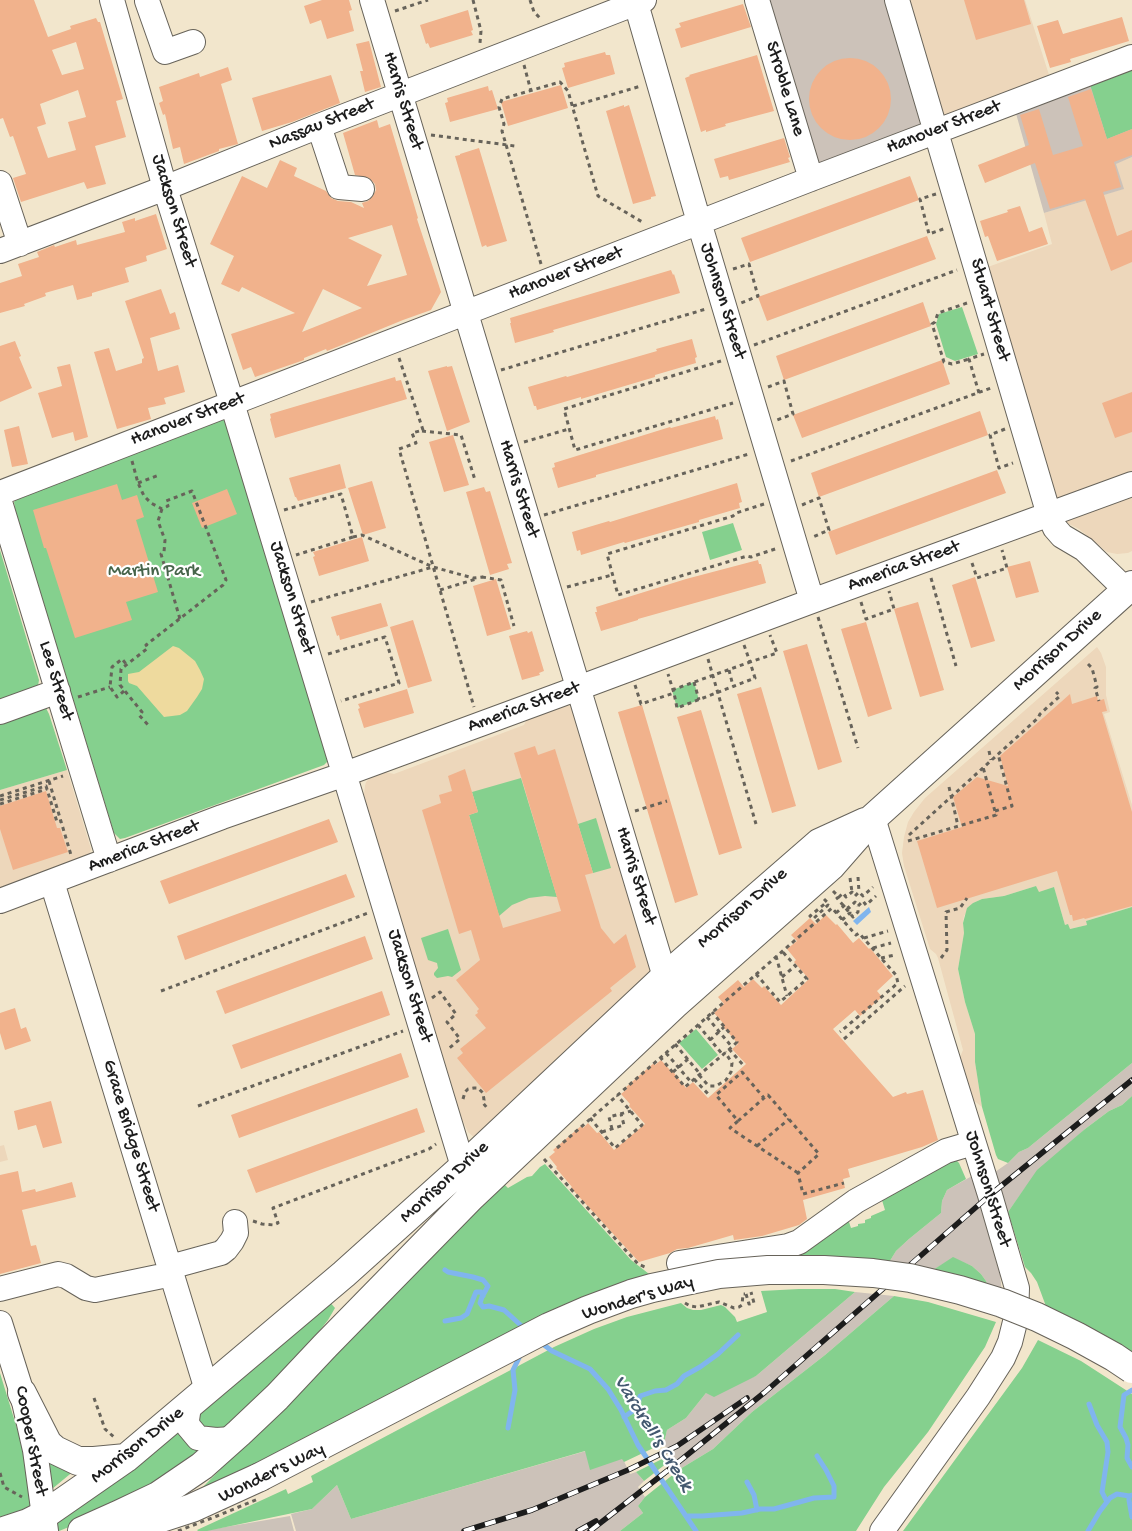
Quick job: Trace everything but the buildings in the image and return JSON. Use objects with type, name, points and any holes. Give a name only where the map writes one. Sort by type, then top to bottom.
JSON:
[{"type":"main road","name":"Morrison Drive","points":[[82,1531],[158,1496],[202,1466],[233,1439],[277,1397],[472,1196],[674,1005],[831,866],[873,818],[1129,587]]},
{"type":"main road","name":"Morrison Drive","points":[[4,1531],[28,1523],[123,1450],[198,1398],[344,1274],[463,1167],[665,977],[819,843],[873,818]]},
{"type":"main road","points":[[121,1531],[262,1487],[548,1327],[631,1294],[719,1274],[768,1270],[824,1270],[873,1273],[910,1278],[960,1290],[1002,1303],[1037,1317],[1076,1336],[1132,1369]]},
{"type":"main road","points":[[22,1393],[48,1444],[55,1450],[78,1461],[94,1462],[123,1450]]},
{"type":"street","points":[[114,6],[148,0],[165,52],[193,42]]},
{"type":"street","name":"Stroble Lane","points":[[757,0],[811,179]]},
{"type":"street","name":"Stuart Street","points":[[896,0],[1049,515],[1062,536],[1084,549],[1129,587]]},
{"type":"street","name":"Nassau Street","points":[[10,247],[165,188],[638,1]]},
{"type":"street","name":"Johnson Street","points":[[638,1],[699,222],[815,609]]},
{"type":"street","name":"Jackson Street","points":[[114,6],[165,188],[472,1196]]},
{"type":"street","name":"Harris Street","points":[[381,6],[400,94],[665,977]]},
{"type":"street","name":"Hanover Street","points":[[0,493],[1132,56]]},
{"type":"street","points":[[319,126],[339,187],[362,190]]},
{"type":"street","points":[[0,183],[10,247]]},
{"type":"street","name":"America Street","points":[[0,901],[222,817],[578,688],[815,609],[1049,515],[1132,484]]},
{"type":"street","name":"Lee Street","points":[[0,502],[66,695],[109,860]]},
{"type":"street","points":[[0,712],[66,695]]},
{"type":"street","name":"Johnson Street","points":[[873,818],[1017,1288],[1016,1318],[1010,1342],[1003,1358],[882,1531]]},
{"type":"street","name":"Grace Bridge Street","points":[[52,882],[171,1270],[198,1398],[187,1420],[188,1426],[198,1438],[233,1439]]},
{"type":"street","points":[[679,1263],[788,1246],[799,1242],[856,1201],[946,1151],[973,1143]]},
{"type":"street","points":[[0,1290],[58,1274],[66,1276],[86,1288],[95,1290],[171,1270],[216,1255],[226,1249],[244,1222]]},
{"type":"street","name":"Cooper Street","points":[[0,1323],[22,1393],[35,1450],[39,1515]]},
{"type":"path","points":[[381,6],[428,0]]},
{"type":"path","points":[[473,0],[481,31],[480,45]]},
{"type":"path","points":[[530,0],[534,12],[548,26]]},
{"type":"path","points":[[523,61],[531,91]]},
{"type":"path","points":[[544,271],[502,131],[504,124],[499,107],[502,99],[560,82],[568,91],[573,106],[598,196],[644,224]]},
{"type":"path","points":[[573,106],[644,85]]},
{"type":"path","points":[[428,135],[515,146]]},
{"type":"path","points":[[936,194],[920,199],[929,234],[947,228]]},
{"type":"path","points":[[731,270],[749,264],[758,296],[741,303]]},
{"type":"path","points":[[753,345],[959,269]]},
{"type":"path","points":[[969,302],[938,313],[935,322],[932,324],[944,362],[952,364],[984,354]]},
{"type":"path","points":[[498,371],[710,308]]},
{"type":"path","points":[[397,352],[423,430],[420,431]]},
{"type":"path","points":[[968,359],[979,393]]},
{"type":"path","points":[[726,360],[564,409],[575,450],[738,401]]},
{"type":"path","points":[[766,387],[784,381],[793,414],[776,421]]},
{"type":"path","points":[[789,462],[994,387]]},
{"type":"path","points":[[520,444],[569,429]]},
{"type":"path","points":[[1007,429],[990,435],[999,468],[1016,462]]},
{"type":"path","points":[[475,480],[462,435],[420,431],[412,433],[416,444],[399,449],[475,712]]},
{"type":"path","points":[[541,516],[753,453]]},
{"type":"path","points":[[130,456],[144,496],[151,503],[162,509]]},
{"type":"path","points":[[138,483],[159,475]]},
{"type":"path","points":[[149,726],[139,715],[142,712],[120,685],[121,669],[148,648],[146,645],[180,619],[225,583],[225,577],[192,491],[166,501],[168,506],[162,509],[158,517],[165,540],[164,552],[161,554],[180,619]]},
{"type":"path","points":[[281,511],[341,494],[353,537]]},
{"type":"path","points":[[802,505],[819,498],[829,530],[812,538]]},
{"type":"path","points":[[768,502],[736,513],[733,516],[607,554],[612,574],[618,595],[747,556],[751,557],[781,548]]},
{"type":"path","points":[[295,555],[362,535],[433,567],[473,578],[483,577],[501,580],[514,626]]},
{"type":"path","points":[[971,560],[977,578],[1007,568],[1002,549]]},
{"type":"path","points":[[309,603],[433,567]]},
{"type":"path","points":[[563,589],[612,574]]},
{"type":"path","points":[[930,575],[956,666]]},
{"type":"path","points":[[440,590],[483,577]]},
{"type":"path","points":[[860,601],[866,619],[875,616],[894,609],[888,591]]},
{"type":"path","points":[[815,609],[858,748]]},
{"type":"path","points":[[635,685],[641,704],[694,682],[777,653],[770,634]]},
{"type":"path","points":[[325,655],[385,637],[399,683],[339,701]]},
{"type":"path","points":[[668,673],[678,708],[755,678],[744,644]]},
{"type":"path","points":[[707,658],[756,824]]},
{"type":"path","points":[[124,691],[117,697],[110,687],[112,667],[122,659],[127,665]]},
{"type":"path","points":[[1088,664],[1092,668],[1099,700]]},
{"type":"path","points":[[729,670],[733,686]]},
{"type":"path","points":[[694,682],[699,700]]},
{"type":"path","points":[[66,695],[110,687]]},
{"type":"path","points":[[909,835],[1060,696],[1056,692]]},
{"type":"path","points":[[989,751],[991,760]]},
{"type":"path","points":[[995,811],[1012,806],[998,754]]},
{"type":"path","points":[[908,840],[996,815],[983,767]]},
{"type":"path","points":[[0,796],[66,775]]},
{"type":"path","points":[[49,781],[70,850]]},
{"type":"path","points":[[0,800],[46,786],[57,822],[61,821]]},
{"type":"path","points":[[949,787],[958,826]]},
{"type":"path","points":[[0,804],[47,789]]},
{"type":"path","points":[[632,812],[668,800]]},
{"type":"path","points":[[858,877],[859,892],[863,896],[863,901],[866,905],[876,896]]},
{"type":"path","points":[[850,878],[858,912],[853,917],[845,905],[846,897],[852,892]]},
{"type":"path","points":[[863,896],[873,887]]},
{"type":"path","points":[[833,890],[839,897],[837,898],[849,908],[850,913]]},
{"type":"path","points":[[855,896],[859,892]]},
{"type":"path","points":[[839,897],[843,893],[846,897]]},
{"type":"path","points":[[822,897],[827,902],[810,916],[813,919],[828,905],[832,908],[856,935],[859,933],[864,938],[896,975],[898,983],[840,1032]]},
{"type":"path","points":[[940,958],[947,950],[946,912],[960,908],[967,898]]},
{"type":"path","points":[[849,908],[863,901]]},
{"type":"path","points":[[836,913],[845,905]]},
{"type":"path","points":[[650,1271],[638,1264],[542,1160],[832,908]]},
{"type":"path","points":[[161,991],[371,912]]},
{"type":"path","points":[[842,920],[850,913]]},
{"type":"path","points":[[801,925],[806,930]]},
{"type":"path","points":[[864,938],[888,931]]},
{"type":"path","points":[[872,948],[891,943]]},
{"type":"path","points":[[756,974],[780,1002],[807,979],[782,951]]},
{"type":"path","points":[[881,958],[895,954]]},
{"type":"path","points":[[776,956],[787,996]]},
{"type":"path","points":[[764,957],[769,963]]},
{"type":"path","points":[[782,977],[795,966]]},
{"type":"path","points":[[844,1039],[905,986]]},
{"type":"path","points":[[728,989],[733,994]]},
{"type":"path","points":[[430,999],[440,992],[456,1014],[447,1022],[460,1039],[447,1050]]},
{"type":"path","points":[[660,1057],[686,1087],[700,1075],[737,1042],[712,1012]]},
{"type":"path","points":[[707,1017],[744,1066]]},
{"type":"path","points":[[698,1025],[710,1040],[732,1060],[728,1082]]},
{"type":"path","points":[[710,1040],[724,1027]]},
{"type":"path","points":[[198,1106],[406,1029]]},
{"type":"path","points":[[682,1030],[686,1035]]},
{"type":"path","points":[[675,1044],[707,1084],[716,1086],[728,1082]]},
{"type":"path","points":[[666,1053],[678,1068],[710,1096]]},
{"type":"path","points":[[673,1072],[688,1059]]},
{"type":"path","points":[[738,1121],[716,1095],[728,1082],[742,1072],[764,1098]]},
{"type":"path","points":[[463,1100],[468,1089],[478,1088],[483,1093],[483,1103],[488,1109]]},
{"type":"path","points":[[590,1118],[615,1148],[642,1125],[617,1095]]},
{"type":"path","points":[[798,1173],[819,1154],[768,1095],[730,1128],[798,1173],[803,1194],[844,1182]]},
{"type":"path","points":[[612,1129],[609,1117],[631,1111]]},
{"type":"path","points":[[602,1132],[624,1125],[621,1114]]},
{"type":"path","points":[[757,1146],[789,1119]]},
{"type":"path","points":[[244,1222],[274,1225],[278,1223],[273,1208],[429,1149],[440,1139]]},
{"type":"path","points":[[679,1297],[690,1306],[705,1306],[719,1302],[734,1308],[742,1305],[743,1294],[746,1294],[749,1304],[754,1303],[751,1292]]},
{"type":"path","points":[[94,1398],[105,1430],[123,1450]]},
{"type":"path","points":[[0,1474],[4,1487],[39,1515]]},
{"type":"path","name":"Wonder's Way","points":[[178,1531],[217,1516],[262,1487]]},
{"type":"shaded area","points":[[764,0],[887,0],[921,118],[921,126],[814,169]]},
{"type":"shaded area","points":[[907,0],[1025,0],[1051,81],[944,116],[942,115]]},
{"type":"shaded area","points":[[1132,65],[1132,157],[1116,164],[1124,189],[1044,213],[1015,110]]},
{"type":"shaded area","points":[[1132,157],[1132,473],[1056,501],[985,268],[1052,244],[1044,213],[1123,189],[1115,164]]},
{"type":"shaded area","points":[[1132,494],[1132,551],[1128,553],[1117,554],[1107,552],[1062,517]]},
{"type":"shaded area","points":[[1097,647],[1106,667],[1106,695],[1110,712],[1104,714],[1132,805],[1132,907],[1086,921],[1087,925],[1070,929],[1065,925],[1054,887],[1038,893],[1036,886],[1004,896],[982,899],[973,903],[964,916],[964,933],[958,969],[965,1002],[975,1034],[975,1062],[982,1107],[973,1100],[960,1057],[963,1050],[938,958],[930,949],[904,866],[902,853],[904,837],[908,822],[925,798]]},
{"type":"shaded area","points":[[567,705],[573,708],[650,972],[476,1139],[468,1132],[462,1119],[367,807],[364,794],[365,786],[369,779],[385,772],[394,774],[524,725],[527,719]]},
{"type":"shaded area","points":[[67,770],[91,849],[89,856],[0,892],[0,790]]},
{"type":"shaded area","points":[[1132,1063],[1132,1096],[1122,1105],[1109,1111],[1085,1129],[1025,1188],[1008,1212],[995,1172],[1019,1152],[1028,1148]]},
{"type":"shaded area","points":[[4,1145],[8,1160],[0,1162],[0,1146]]},
{"type":"shaded area","points":[[972,1176],[1000,1275],[1002,1292],[988,1287],[981,1274],[972,1266],[953,1258],[930,1272],[888,1264],[896,1251],[941,1213],[942,1201],[947,1190]]},
{"type":"shaded area","points":[[855,1292],[894,1296],[825,1355],[752,1412],[713,1449],[680,1469],[673,1459],[667,1463],[664,1458],[669,1455],[664,1443],[667,1430],[686,1418],[706,1393],[756,1376]]},
{"type":"shaded area","points":[[586,1451],[623,1459],[630,1474],[636,1472],[644,1481],[638,1487],[645,1497],[638,1506],[643,1513],[620,1531],[296,1531],[291,1514],[312,1509],[337,1485],[351,1519]]},
{"type":"shaded area","points":[[290,1516],[294,1531],[202,1531]]},
{"type":"green space","points":[[1132,65],[1132,129],[1107,139],[1089,81]]},
{"type":"green space","points":[[962,307],[978,354],[955,361],[946,357],[936,324],[939,314]]},
{"type":"green space","name":"Martin Park","points":[[223,418],[226,419],[328,761],[324,765],[120,839],[114,833],[14,502],[16,499]]},
{"type":"green space","points":[[733,523],[742,550],[710,560],[702,532]]},
{"type":"green space","points":[[0,550],[39,680],[38,686],[0,704]]},
{"type":"green space","points":[[694,682],[699,700],[677,708],[672,690]]},
{"type":"green space","points":[[41,707],[46,708],[49,714],[67,770],[0,790],[0,723]]},
{"type":"green space","points":[[521,778],[557,897],[529,898],[512,905],[499,916],[469,815],[478,812],[472,792]]},
{"type":"green space","points":[[596,818],[611,868],[593,873],[578,824]]},
{"type":"green space","points":[[1036,886],[1039,892],[1054,887],[1065,925],[1068,924],[1070,929],[1087,925],[1086,921],[1132,907],[1132,1063],[1028,1148],[1019,1152],[1008,1163],[998,1159],[996,1155],[982,1107],[975,1062],[975,1034],[965,1002],[958,969],[964,933],[963,923],[967,908],[982,899],[1004,896]]},
{"type":"green space","points":[[448,929],[461,970],[452,977],[437,978],[434,973],[438,968],[437,963],[428,960],[421,938]]},
{"type":"green space","points":[[696,1029],[718,1055],[702,1069],[679,1043]]},
{"type":"green space","points":[[1132,1096],[1132,1356],[1047,1309],[1037,1282],[1025,1267],[1008,1212],[1037,1170],[1085,1129],[1109,1111],[1122,1105]]},
{"type":"green space","points":[[955,1159],[959,1163],[966,1179],[947,1190],[942,1201],[941,1213],[896,1251],[888,1264],[799,1258],[796,1254],[847,1216],[851,1228],[865,1223],[865,1220],[871,1218],[871,1216],[885,1210],[881,1197]]},
{"type":"green space","points":[[545,1164],[631,1260],[653,1277],[316,1438],[201,1489],[502,1182],[508,1188],[532,1176]]},
{"type":"green space","points":[[953,1257],[972,1266],[981,1274],[988,1287],[930,1272]]},
{"type":"green space","points":[[835,1289],[855,1292],[756,1376],[714,1397],[706,1393],[686,1418],[667,1430],[664,1443],[624,1462],[622,1459],[590,1470],[585,1451],[351,1519],[337,1485],[312,1509],[207,1531],[197,1530],[286,1489],[288,1494],[313,1482],[311,1476],[554,1347],[594,1329],[627,1317],[681,1303],[693,1310],[721,1305],[735,1317],[737,1322],[767,1312],[761,1291]]},
{"type":"green space","points":[[894,1296],[928,1302],[996,1322],[985,1347],[928,1432],[884,1487],[856,1531],[620,1531],[643,1513],[638,1506],[645,1497],[680,1469],[713,1449],[752,1412],[825,1355]]},
{"type":"green space","points":[[328,1300],[335,1308],[328,1320],[302,1353],[226,1435],[168,1476],[74,1525],[54,1531],[50,1521]]},
{"type":"green space","points":[[1038,1340],[1081,1361],[1132,1394],[1132,1531],[903,1531],[1022,1368]]},
{"type":"green space","points":[[0,1373],[20,1438],[32,1495],[32,1506],[0,1524]]},
{"type":"green space","points":[[39,1442],[75,1470],[52,1489]]},
{"type":"green space","points":[[664,1458],[667,1463],[644,1481],[636,1472]]},
{"type":"sand","points":[[173,646],[179,648],[195,661],[204,679],[202,689],[187,711],[180,715],[164,717],[137,686],[129,683],[128,674],[139,672]]},
{"type":"water","points":[[869,907],[871,912],[857,925],[853,921]]},
{"type":"waterway","name":"Vardrell's Creek","points":[[445,1270],[483,1280],[488,1286],[480,1303],[483,1307],[489,1306],[504,1310],[526,1330]]},
{"type":"waterway","points":[[445,1321],[461,1318],[467,1314],[476,1292],[481,1292],[483,1296]]},
{"type":"waterway","points":[[624,1417],[637,1408],[640,1396],[666,1390],[677,1384],[684,1376],[718,1354],[738,1335]]},
{"type":"waterway","name":"Vardrell's Creek","points":[[540,1342],[552,1351],[590,1369],[608,1389],[621,1410],[638,1445],[696,1531]]},
{"type":"waterway","points":[[508,1428],[515,1390],[513,1370],[521,1354]]},
{"type":"waterway","points":[[1132,1390],[1124,1395],[1120,1427],[1126,1438],[1128,1445],[1127,1458],[1132,1467]]},
{"type":"waterway","points":[[1089,1404],[1097,1425],[1107,1442],[1108,1452],[1102,1492],[1107,1502]]},
{"type":"waterway","points":[[686,1516],[774,1509],[814,1498],[834,1497],[834,1486],[817,1456]]},
{"type":"waterway","points":[[747,1482],[754,1495],[757,1510]]},
{"type":"waterway","points":[[1088,1531],[1110,1498],[1117,1494],[1129,1496]]},
{"type":"waterway","points":[[1132,1495],[1129,1496],[1132,1517]]},
{"type":"railway","points":[[590,1531],[765,1392],[990,1195],[1132,1080]]},
{"type":"railway","points":[[464,1531],[532,1510],[628,1470],[677,1446],[747,1398]]},
{"type":"railway","points":[[578,1531],[596,1521]]}]
